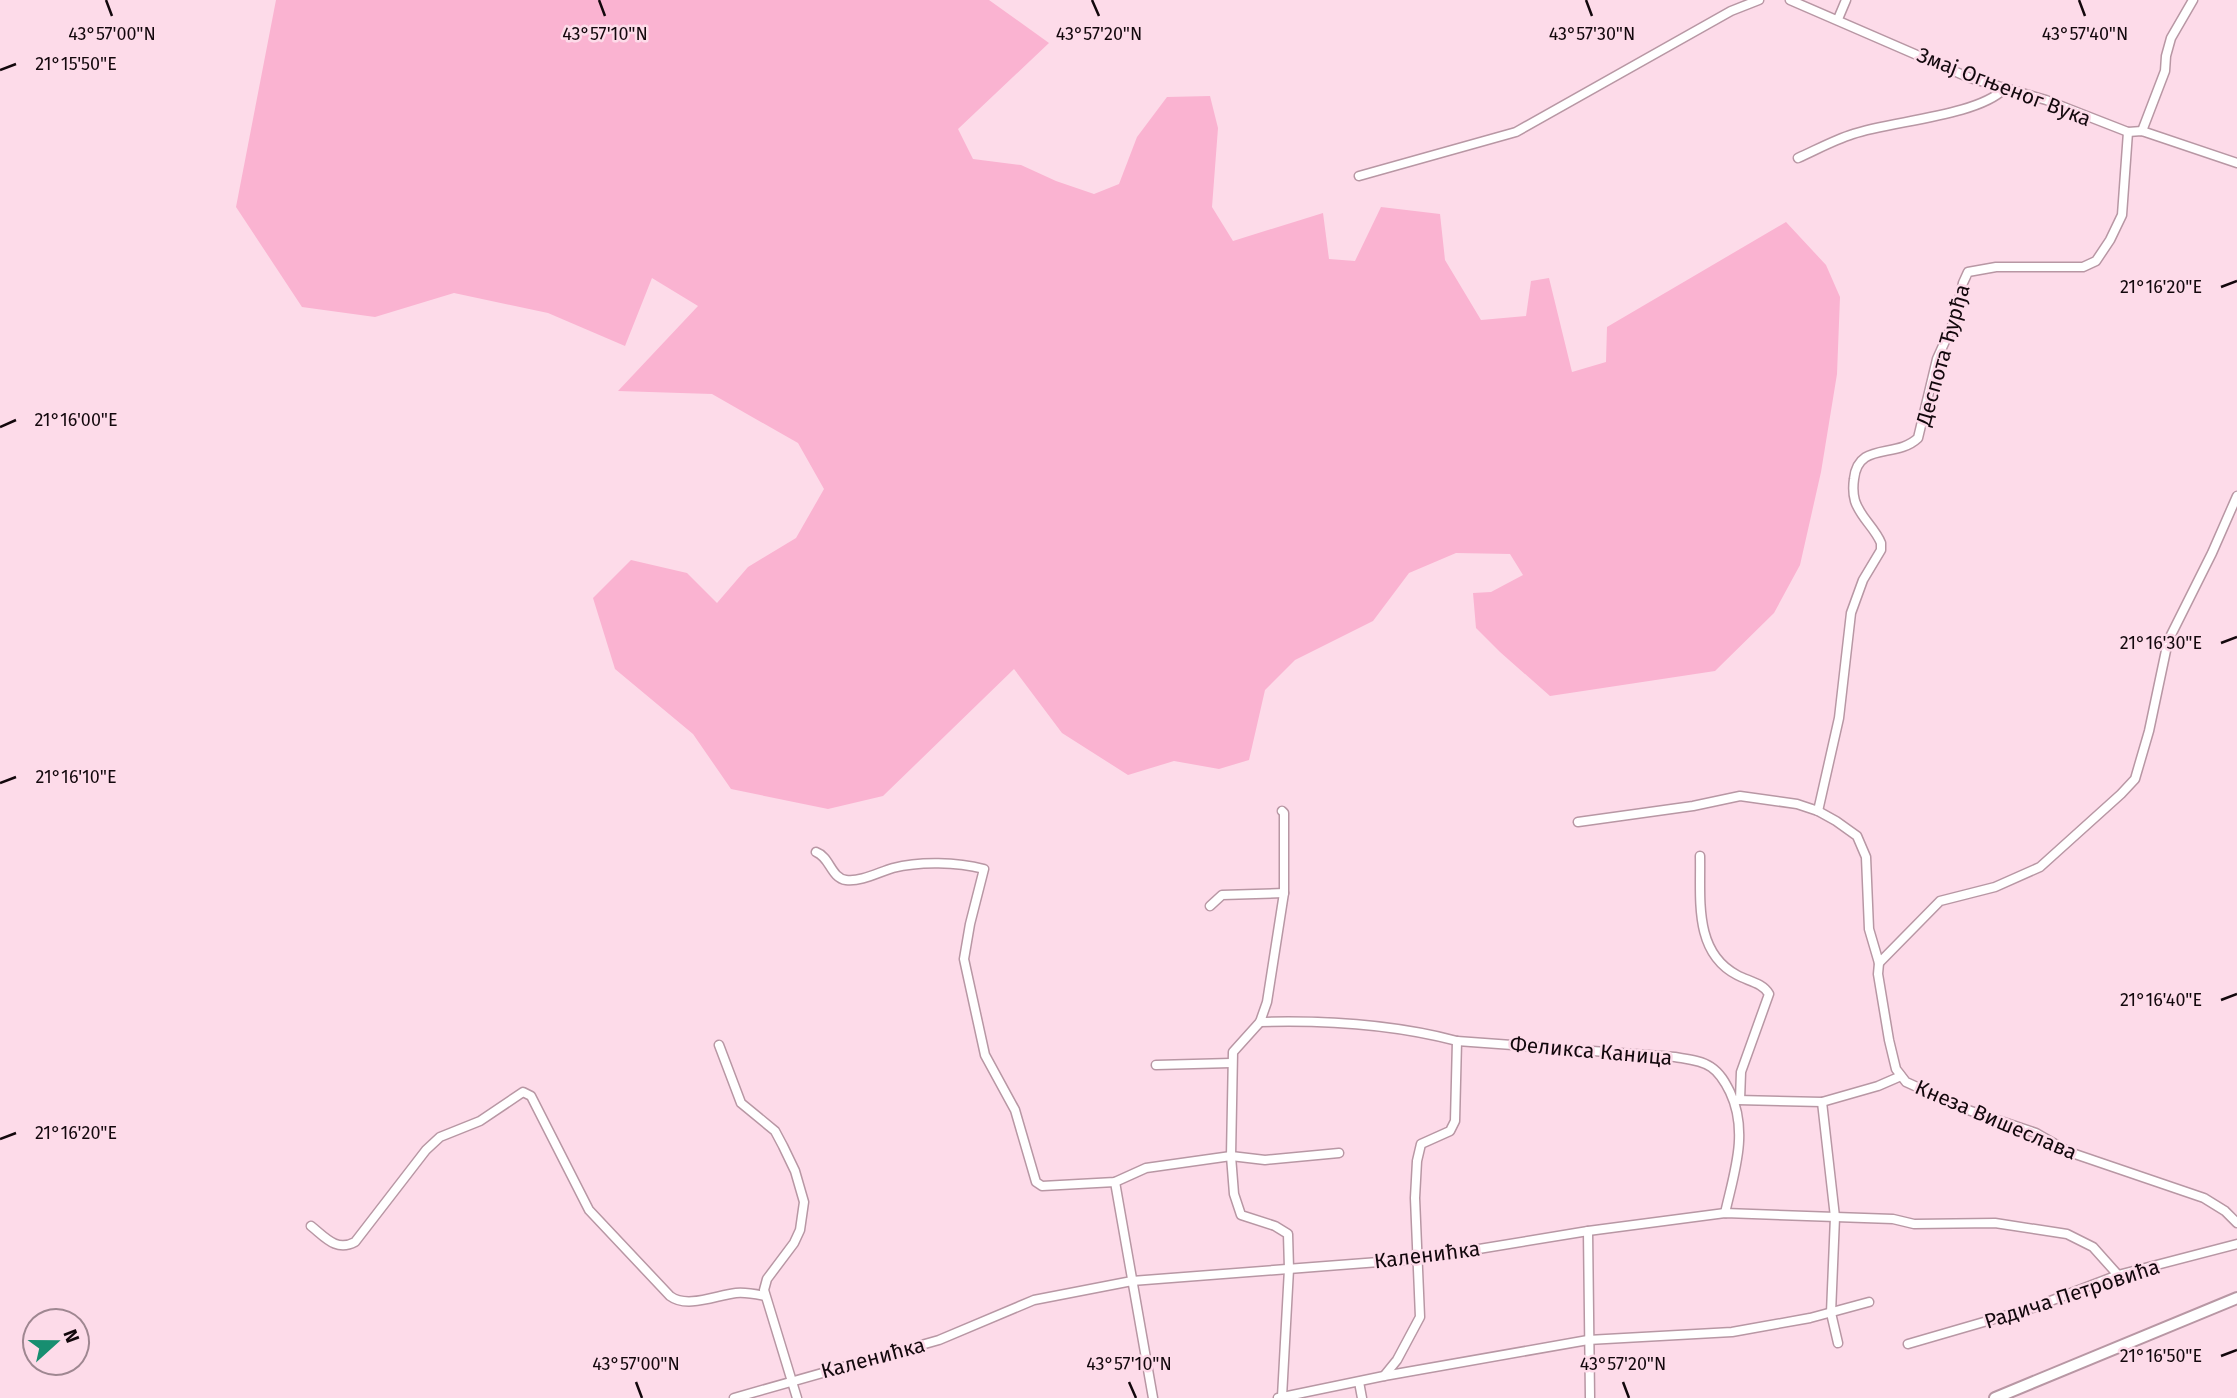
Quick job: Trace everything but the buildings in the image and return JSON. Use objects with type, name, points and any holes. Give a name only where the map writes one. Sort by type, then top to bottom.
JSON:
[{"type":"main road","points":[[1995,1398],[2237,1298]]},
{"type":"street","points":[[1359,176],[1516,132],[1731,11],[1759,0]]},
{"type":"street","name":"Змај Огњеног Вука","points":[[1790,0],[1970,78],[2046,100],[2128,132],[2142,131]]},
{"type":"street","points":[[1838,19],[1846,0]]},
{"type":"street","points":[[2193,0],[2172,38],[2166,56],[2165,71],[2142,131],[2237,163]]},
{"type":"street","points":[[1798,158],[1852,134],[1957,111],[1995,96],[2004,89]]},
{"type":"street","name":"Деспота Ђурђа","points":[[1818,811],[1839,718],[1851,612],[1863,580],[1881,550],[1881,543],[1855,502],[1855,470],[1861,459],[1869,454],[1909,446],[1918,438],[1937,359],[1955,319],[1968,272],[1996,267],[2083,267],[2096,261],[2122,215],[2128,132]]},
{"type":"street","points":[[1879,963],[1927,911],[1940,901],[1995,887],[2040,867],[2135,779],[2149,731],[2168,641],[2237,496]]},
{"type":"street","name":"Кнеза Вишеслава","points":[[1578,822],[1693,806],[1740,796],[1797,804],[1818,811],[1857,836],[1863,846],[1866,857],[1869,929],[1879,963],[1878,974],[1889,1040],[1896,1069],[1901,1076],[1914,1088],[1968,1111],[2036,1133],[2069,1152],[2204,1198],[2225,1211],[2237,1223]]},
{"type":"street","points":[[1282,811],[1284,893],[1267,1002],[1260,1022],[1233,1052],[1231,1063],[1231,1157],[1234,1194],[1241,1215],[1275,1226],[1288,1234],[1289,1269],[1280,1398],[1384,1376],[1588,1340],[1732,1332],[1831,1313],[1869,1302]]},
{"type":"street","points":[[816,852],[823,854],[837,877],[845,880],[904,866],[952,865],[984,869],[964,959],[985,1055],[1015,1110],[1036,1182],[1042,1186],[1115,1182],[1146,1168],[1231,1157],[1265,1160],[1339,1153]]},
{"type":"street","points":[[1700,856],[1700,913],[1702,928],[1711,952],[1736,975],[1765,988],[1769,994],[1741,1072],[1737,1100],[1740,1147],[1725,1213]]},
{"type":"street","points":[[1210,906],[1222,895],[1284,893]]},
{"type":"street","name":"Феликса Каница","points":[[1260,1022],[1310,1020],[1377,1024],[1425,1032],[1457,1041],[1675,1057],[1709,1065],[1737,1100]]},
{"type":"street","points":[[1384,1376],[1397,1360],[1420,1317],[1415,1198],[1417,1161],[1421,1144],[1450,1131],[1455,1121],[1457,1041]]},
{"type":"street","points":[[719,1045],[741,1103],[775,1131],[795,1171],[804,1202],[800,1230],[794,1243],[767,1279],[765,1296],[797,1398]]},
{"type":"street","points":[[1156,1065],[1231,1063]]},
{"type":"street","points":[[1737,1100],[1822,1101],[1878,1086],[1901,1076]]},
{"type":"street","points":[[311,1226],[338,1246],[355,1242],[426,1150],[440,1137],[480,1121],[523,1092],[531,1096],[589,1210],[674,1300],[744,1293],[765,1296]]},
{"type":"street","points":[[1822,1101],[1835,1217],[1831,1313],[1838,1343]]},
{"type":"street","points":[[1115,1182],[1153,1398]]},
{"type":"street","name":"Каленићка","points":[[734,1398],[939,1340],[1034,1300],[1132,1281],[1418,1259],[1588,1231],[1725,1213],[1893,1219],[1914,1224],[1996,1223],[2050,1230],[2067,1234],[2093,1247],[2118,1275]]},
{"type":"street","points":[[1588,1231],[1590,1398]]},
{"type":"street","name":"Радича Петровића","points":[[1908,1344],[2032,1308],[2118,1275],[2237,1244]]},
{"type":"street","points":[[1359,1382],[1362,1398]]},
{"type":"shaded area","points":[[276,0],[989,0],[1049,43],[958,129],[973,159],[1021,165],[1094,194],[1119,184],[1137,137],[1167,97],[1210,96],[1218,128],[1212,207],[1233,241],[1323,213],[1329,259],[1355,261],[1381,207],[1440,214],[1445,260],[1481,320],[1526,316],[1531,281],[1549,278],[1572,372],[1606,362],[1607,327],[1786,222],[1826,265],[1840,297],[1837,374],[1821,472],[1800,565],[1774,613],[1715,671],[1550,696],[1476,628],[1473,593],[1491,592],[1523,575],[1510,554],[1456,553],[1409,573],[1373,621],[1295,660],[1265,690],[1249,760],[1219,769],[1174,761],[1128,775],[1062,733],[1014,669],[883,796],[828,809],[731,789],[693,734],[615,669],[593,598],[631,560],[687,573],[717,603],[748,567],[796,538],[824,489],[798,443],[712,394],[618,391],[698,306],[652,278],[625,346],[548,313],[454,293],[375,317],[302,307],[236,207]]}]
